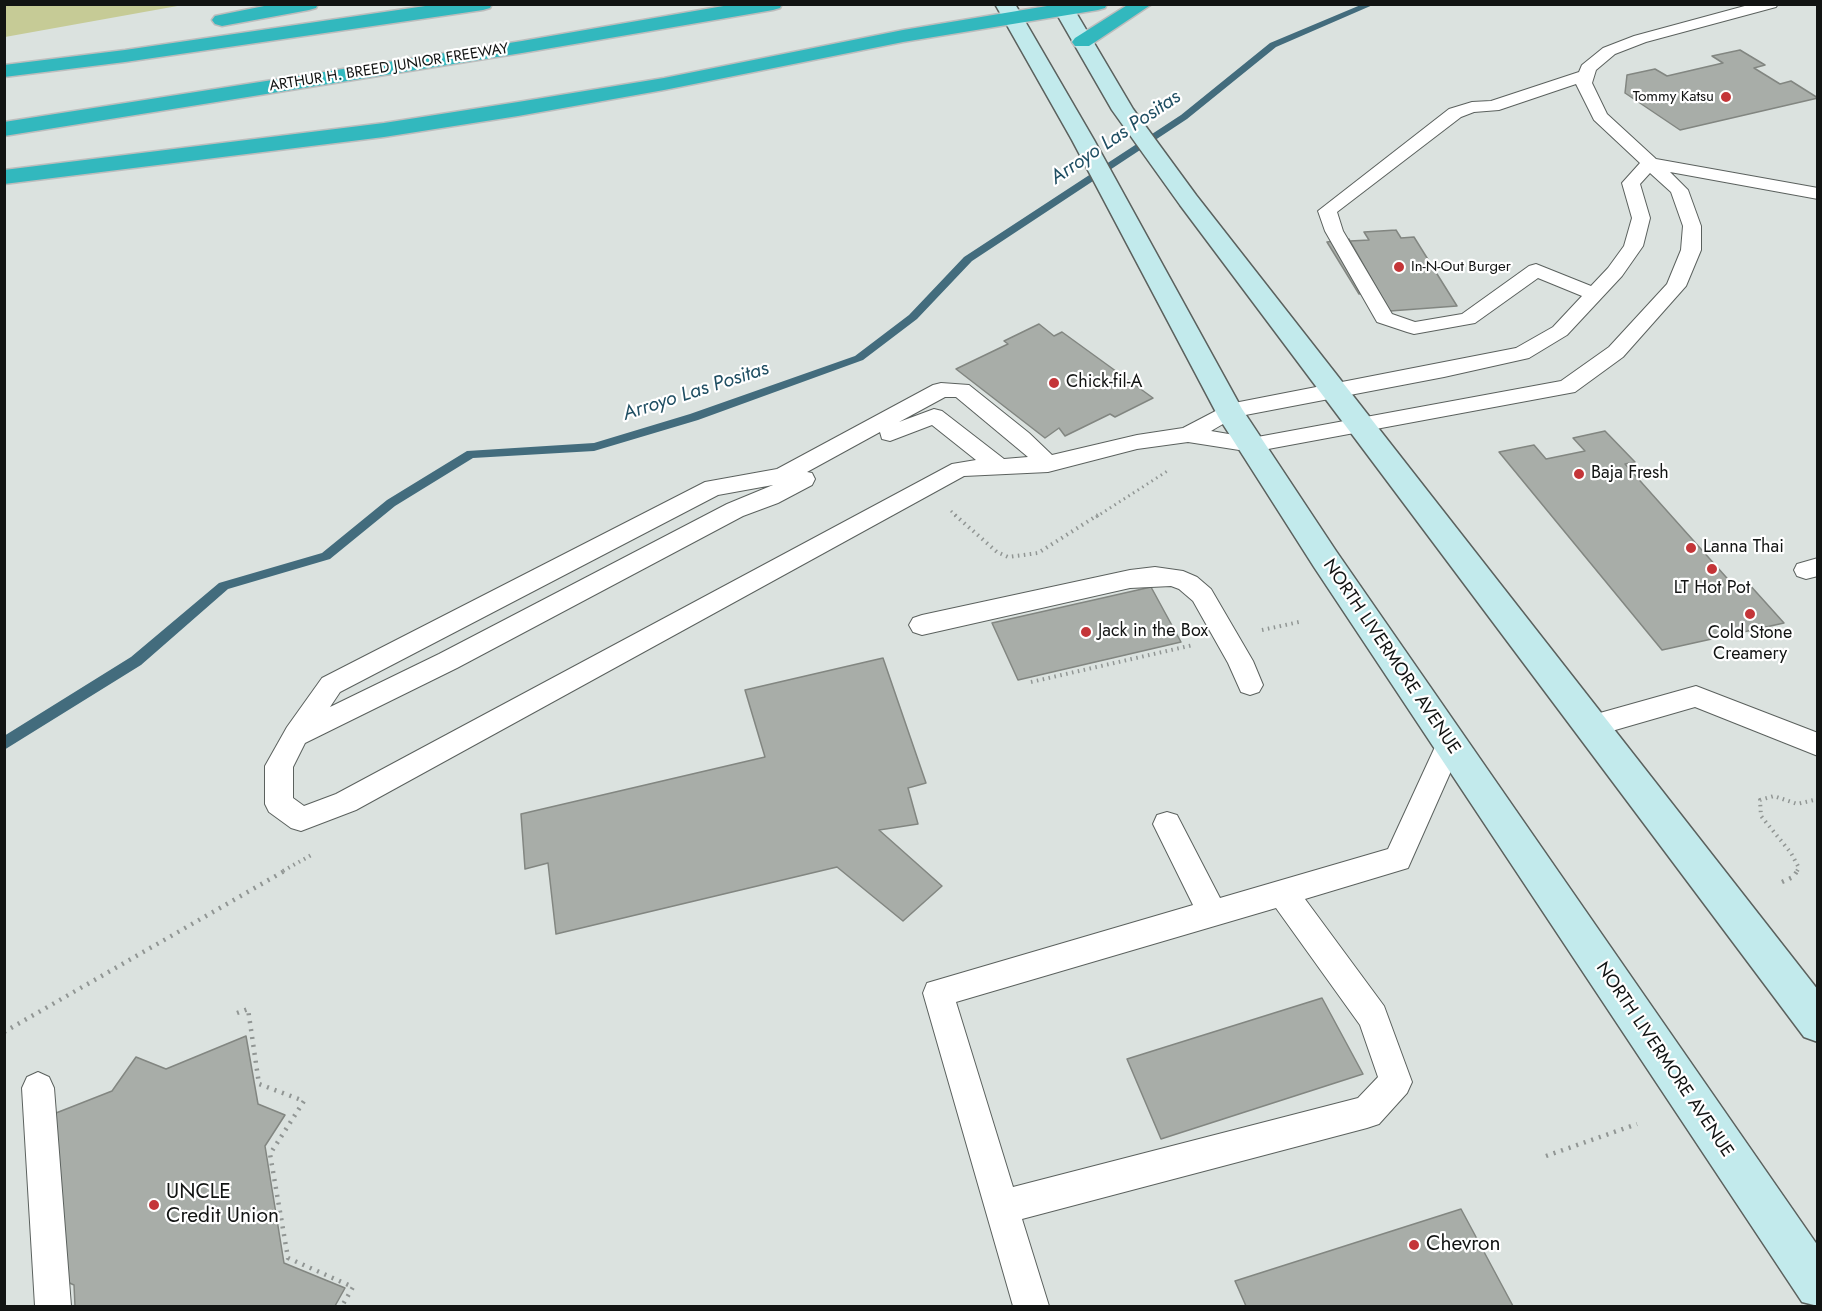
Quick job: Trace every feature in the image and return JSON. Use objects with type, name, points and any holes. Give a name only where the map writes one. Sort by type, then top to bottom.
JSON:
[{"type":"highway","points":[[207,23],[309,4]]},
{"type":"highway","points":[[4,70],[125,56],[483,4]]},
{"type":"highway","name":"ARTHUR H. BREED JUNIOR FREEWAY","points":[[4,129],[522,47],[773,4]]},
{"type":"highway","points":[[4,177],[384,130],[664,84],[1010,12],[1098,4]]},
{"type":"highway","points":[[1082,42],[1143,4]]},
{"type":"highway","points":[[4,56],[153,32]]},
{"type":"main road","points":[[1063,7],[1122,110],[1188,200],[1335,389],[1359,425],[1818,1023]]},
{"type":"main road","name":"NORTH LIVERMORE AVENUE","points":[[1010,12],[1083,140],[1229,411],[1325,559],[1818,1286]]},
{"type":"lane","points":[[1048,464],[1021,438],[961,390],[940,390],[782,476],[713,488],[331,685],[296,735],[279,766],[279,804],[301,819],[346,802],[960,469],[1048,464],[1137,442],[1188,435],[1252,445],[1567,387],[1616,352],[1676,286],[1691,250],[1692,226],[1678,190],[1599,116],[1584,83],[1588,68],[1609,51],[1640,39],[1771,4]]},
{"type":"lane","points":[[1586,75],[1493,106],[1472,107],[1455,113],[1328,211],[1334,231],[1384,318],[1414,328],[1468,319],[1536,270],[1595,294]]},
{"type":"lane","points":[[1649,163],[1818,194]]},
{"type":"lane","points":[[1188,435],[1229,411],[1522,353],[1560,331],[1615,272],[1633,246],[1641,218],[1631,183],[1649,163]]},
{"type":"lane","points":[[296,735],[448,661],[735,510],[770,497],[886,436],[934,416],[998,466]]},
{"type":"lane","points":[[922,626],[1130,579],[1155,576],[1174,577],[1188,583],[1202,595],[1227,638],[1250,685]]},
{"type":"lane","points":[[1590,726],[1696,696],[1818,745]]},
{"type":"lane","points":[[1031,1306],[938,993],[1398,859],[1450,744]]},
{"type":"lane","points":[[1167,824],[1213,914]]},
{"type":"lane","points":[[1002,1207],[1367,1112],[1395,1082],[1373,1017],[1283,893]]},
{"type":"lane","points":[[38,1088],[53,1306]]},
{"type":"path","points":[[944,507],[997,552],[1008,557],[1038,553],[1174,467]]},
{"type":"path","points":[[1031,682],[1299,622]]},
{"type":"path","points":[[1782,882],[1793,877],[1799,868],[1791,853],[1761,816],[1760,800],[1774,796],[1797,804],[1818,799]]},
{"type":"path","points":[[4,1032],[317,852]]},
{"type":"path","points":[[237,1013],[248,1009],[259,1084],[304,1101],[270,1154],[288,1258],[353,1287],[342,1306]]},
{"type":"path","points":[[1546,1156],[1637,1124]]},
{"type":"green space","points":[[5,4],[183,4],[183,5],[5,37]]},
{"type":"building","points":[[1740,50],[1765,65],[1754,68],[1780,84],[1791,81],[1818,98],[1680,130],[1625,93],[1627,75],[1655,69],[1667,76],[1723,63],[1712,56]]},
{"type":"building","name":"In-N-Out Burger","points":[[1396,230],[1401,238],[1414,237],[1457,306],[1390,311],[1350,241],[1369,240],[1364,232]]},
{"type":"building","points":[[1349,239],[1379,292],[1359,294],[1327,242]]},
{"type":"building","name":"Chick-fil-A","points":[[1039,324],[1054,336],[1062,332],[1153,398],[1115,417],[1110,414],[1065,436],[1059,428],[1045,438],[956,369],[1008,344],[1004,341]]},
{"type":"building","points":[[1605,431],[1635,462],[1625,464],[1734,586],[1748,583],[1784,623],[1662,650],[1499,452],[1534,445],[1546,459],[1585,451],[1573,438]]},
{"type":"building","name":"Jack in the Box","points":[[1151,587],[1181,642],[1018,680],[992,623]]},
{"type":"building","points":[[883,658],[926,783],[908,788],[918,824],[879,830],[942,886],[903,921],[837,867],[556,934],[548,863],[525,869],[521,814],[765,757],[745,690]]},
{"type":"building","points":[[1322,998],[1363,1074],[1161,1139],[1127,1059]]},
{"type":"building","name":"UNCLE Credit Union","points":[[246,1036],[258,1104],[285,1115],[265,1146],[284,1263],[345,1288],[335,1306],[75,1306],[74,1285],[36,1268],[28,1124],[112,1091],[136,1057],[166,1069]]},
{"type":"building","name":"Chevron","points":[[1461,1209],[1513,1306],[1246,1306],[1235,1281]]},
{"type":"waterway","name":"Arroyo Las Positas","points":[[4,744],[136,661],[224,586],[326,556],[391,503],[471,454],[594,447],[694,417],[859,358],[913,317],[968,259],[1184,117],[1273,45],[1371,4]]},
{"type":"place","name":"Tommy Katsu","points":[[1726,97]]},
{"type":"place","name":"In-N-Out Burger","points":[[1399,267]]},
{"type":"place","name":"Chick-fil-A","points":[[1054,383]]},
{"type":"place","name":"Baja Fresh","points":[[1579,474]]},
{"type":"place","name":"Lanna Thai","points":[[1691,548]]},
{"type":"place","name":"LT Hot Pot","points":[[1712,569]]},
{"type":"place","name":"Cold Stone Creamery","points":[[1750,614]]},
{"type":"place","name":"Jack in the Box","points":[[1086,632]]},
{"type":"place","name":"UNCLE Credit Union","points":[[154,1205]]},
{"type":"place","name":"Chevron","points":[[1414,1245]]}]
